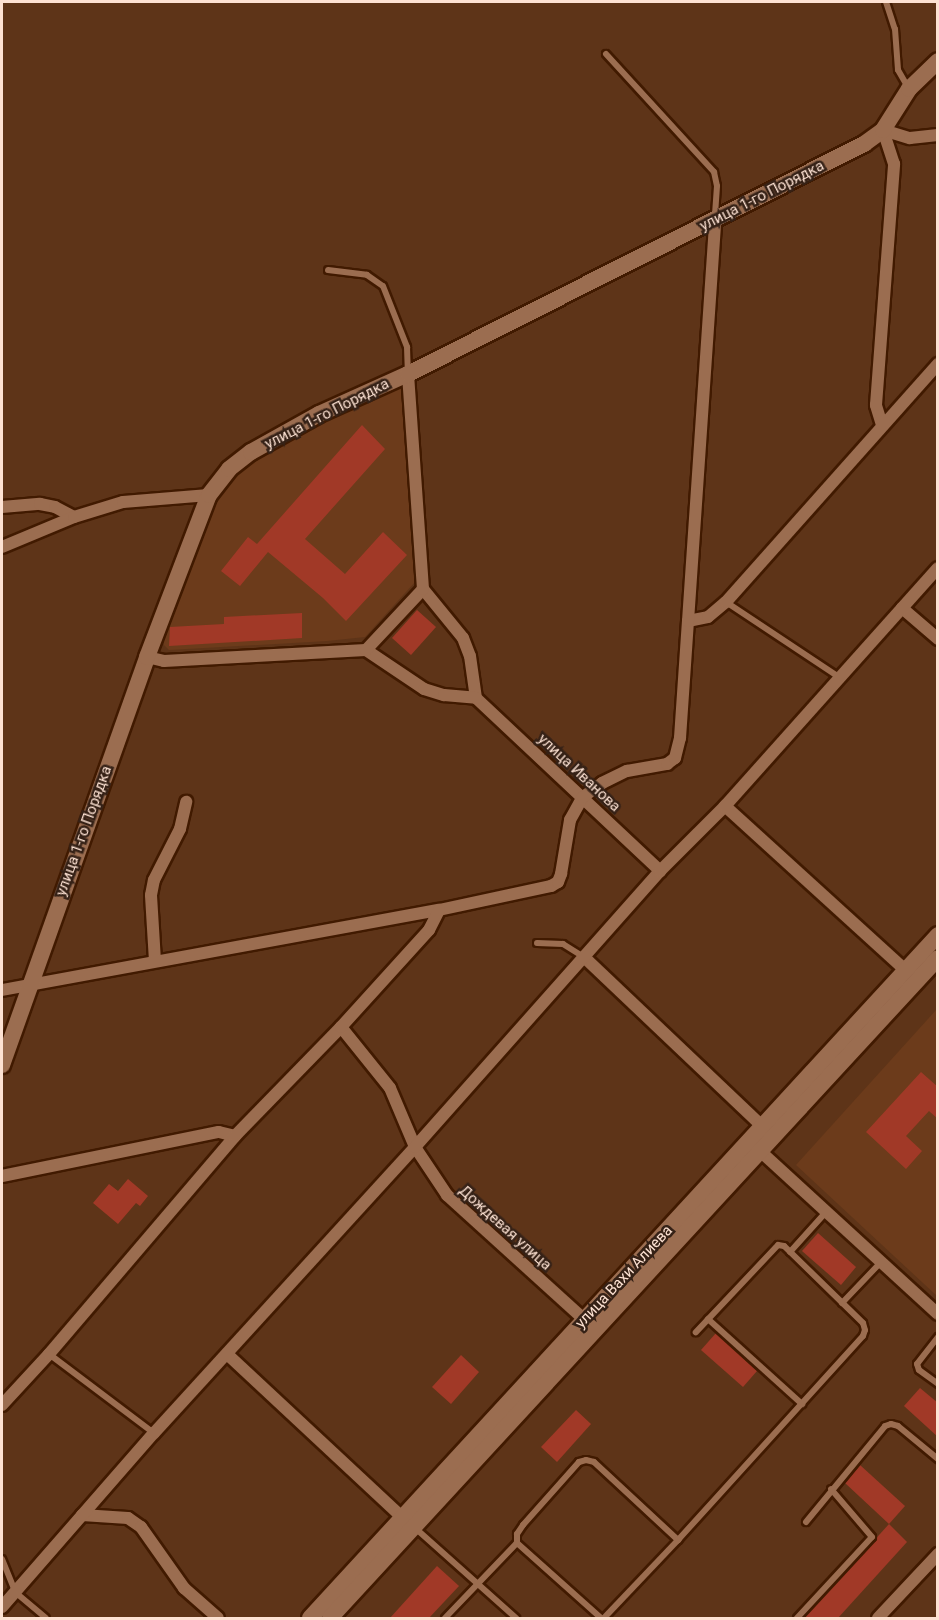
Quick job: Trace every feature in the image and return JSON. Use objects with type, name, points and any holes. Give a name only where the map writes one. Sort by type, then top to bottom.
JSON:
[{"type":"main road","points":[[883,130],[909,89],[938,61]]},
{"type":"main road","name":"улица 1-го Порядка","points":[[2,1065],[147,657],[209,495],[229,469],[251,452],[319,414],[408,374],[715,220],[864,144],[883,130]]},
{"type":"main road","name":"улица Вахи Алиева","points":[[330,1618],[409,1522],[585,1320],[938,935]]},
{"type":"main road","name":"улица Вахи Алиева","points":[[310,1618],[409,1522],[760,1151],[938,958]]},
{"type":"street","points":[[883,130],[910,138],[938,135]]},
{"type":"street","points":[[882,425],[876,405],[894,164],[883,130]]},
{"type":"street","points":[[2,990],[439,910],[551,886],[558,882],[564,863],[570,820],[583,797],[602,783],[627,771],[667,764],[675,758],[678,750],[688,621],[715,220]]},
{"type":"street","points":[[688,621],[708,617],[726,603],[938,364]]},
{"type":"street","points":[[147,657],[164,661],[366,650],[424,689],[444,695],[476,698],[470,656],[463,638],[423,589],[408,374]]},
{"type":"street","points":[[2,547],[74,517],[123,502],[209,495]]},
{"type":"street","points":[[2,507],[40,504],[55,507],[74,517]]},
{"type":"street","points":[[2,1607],[154,1433],[415,1147],[660,871],[725,806],[938,568]]},
{"type":"street","points":[[366,650],[423,589]]},
{"type":"street","points":[[902,608],[938,639]]},
{"type":"street","name":"улица Иванова","points":[[476,698],[660,871]]},
{"type":"street","points":[[155,961],[151,895],[154,880],[180,829],[186,802]]},
{"type":"street","points":[[725,806],[906,970]]},
{"type":"street","points":[[2,1405],[49,1354],[235,1136],[341,1027],[429,930],[439,910]]},
{"type":"street","points":[[584,957],[762,1126]]},
{"type":"street","name":"Дождевая улица","points":[[341,1027],[390,1088],[401,1108],[415,1147],[447,1195],[585,1320]]},
{"type":"street","points":[[2,1176],[219,1132],[235,1136]]},
{"type":"street","points":[[760,1151],[938,1314]]},
{"type":"street","points":[[227,1354],[409,1522]]},
{"type":"street","points":[[82,1515],[128,1518],[141,1527],[184,1587],[218,1618]]},
{"type":"street","points":[[878,1618],[938,1554]]},
{"type":"lane","points":[[886,2],[896,29],[898,70],[909,89]]},
{"type":"lane","points":[[606,54],[714,172],[717,186],[715,220]]},
{"type":"lane","points":[[328,270],[367,275],[383,286],[407,346],[408,374]]},
{"type":"lane","points":[[726,603],[840,677]]},
{"type":"lane","points":[[537,943],[570,946],[584,957]]},
{"type":"lane","points":[[790,1252],[826,1212]]},
{"type":"lane","points":[[517,1543],[603,1618],[678,1540],[802,1404],[863,1336],[865,1330],[862,1323],[784,1246],[773,1247],[696,1332]]},
{"type":"lane","points":[[842,1303],[881,1262]]},
{"type":"lane","points":[[708,1319],[802,1404]]},
{"type":"lane","points":[[938,1337],[917,1364],[919,1370],[938,1384]]},
{"type":"lane","points":[[49,1354],[154,1433]]},
{"type":"lane","points":[[806,1522],[885,1426],[891,1424],[898,1426],[938,1459]]},
{"type":"lane","points":[[445,1618],[517,1543],[517,1534],[523,1525],[579,1462],[586,1460],[594,1462],[678,1540]]},
{"type":"lane","points":[[797,1618],[872,1537],[831,1489]]},
{"type":"lane","points":[[409,1522],[516,1618]]},
{"type":"lane","points":[[2,1559],[15,1592],[46,1618]]},
{"type":"shaded area","points":[[398,385],[404,390],[406,402],[415,582],[365,637],[169,650],[164,645],[163,636],[200,532],[225,481],[250,459],[289,435]]},
{"type":"shaded area","points":[[937,1009],[937,1296],[796,1165]]},
{"type":"building","points":[[362,425],[385,449],[305,539],[345,574],[383,532],[407,555],[346,621],[323,598],[268,552],[240,586],[221,571],[248,537],[257,544]]},
{"type":"building","points":[[417,610],[436,627],[411,655],[392,638]]},
{"type":"building","points":[[302,613],[302,638],[169,646],[170,627],[224,624],[224,617]]},
{"type":"building","points":[[921,1072],[938,1087],[938,1119],[929,1111],[906,1136],[922,1151],[906,1169],[866,1132]]},
{"type":"building","points":[[128,1179],[148,1196],[140,1206],[136,1203],[118,1224],[93,1203],[109,1184],[118,1191]]},
{"type":"building","points":[[818,1233],[856,1267],[841,1285],[802,1251]]},
{"type":"building","points":[[716,1333],[757,1371],[743,1387],[701,1350]]},
{"type":"building","points":[[461,1355],[479,1372],[451,1404],[432,1387]]},
{"type":"building","points":[[920,1388],[938,1403],[938,1437],[904,1406]]},
{"type":"building","points":[[576,1410],[591,1424],[557,1462],[541,1447]]},
{"type":"building","points":[[860,1465],[905,1506],[889,1524],[845,1483]]},
{"type":"building","points":[[889,1524],[907,1542],[838,1618],[804,1618]]},
{"type":"building","points":[[437,1566],[459,1586],[429,1618],[390,1618]]}]
